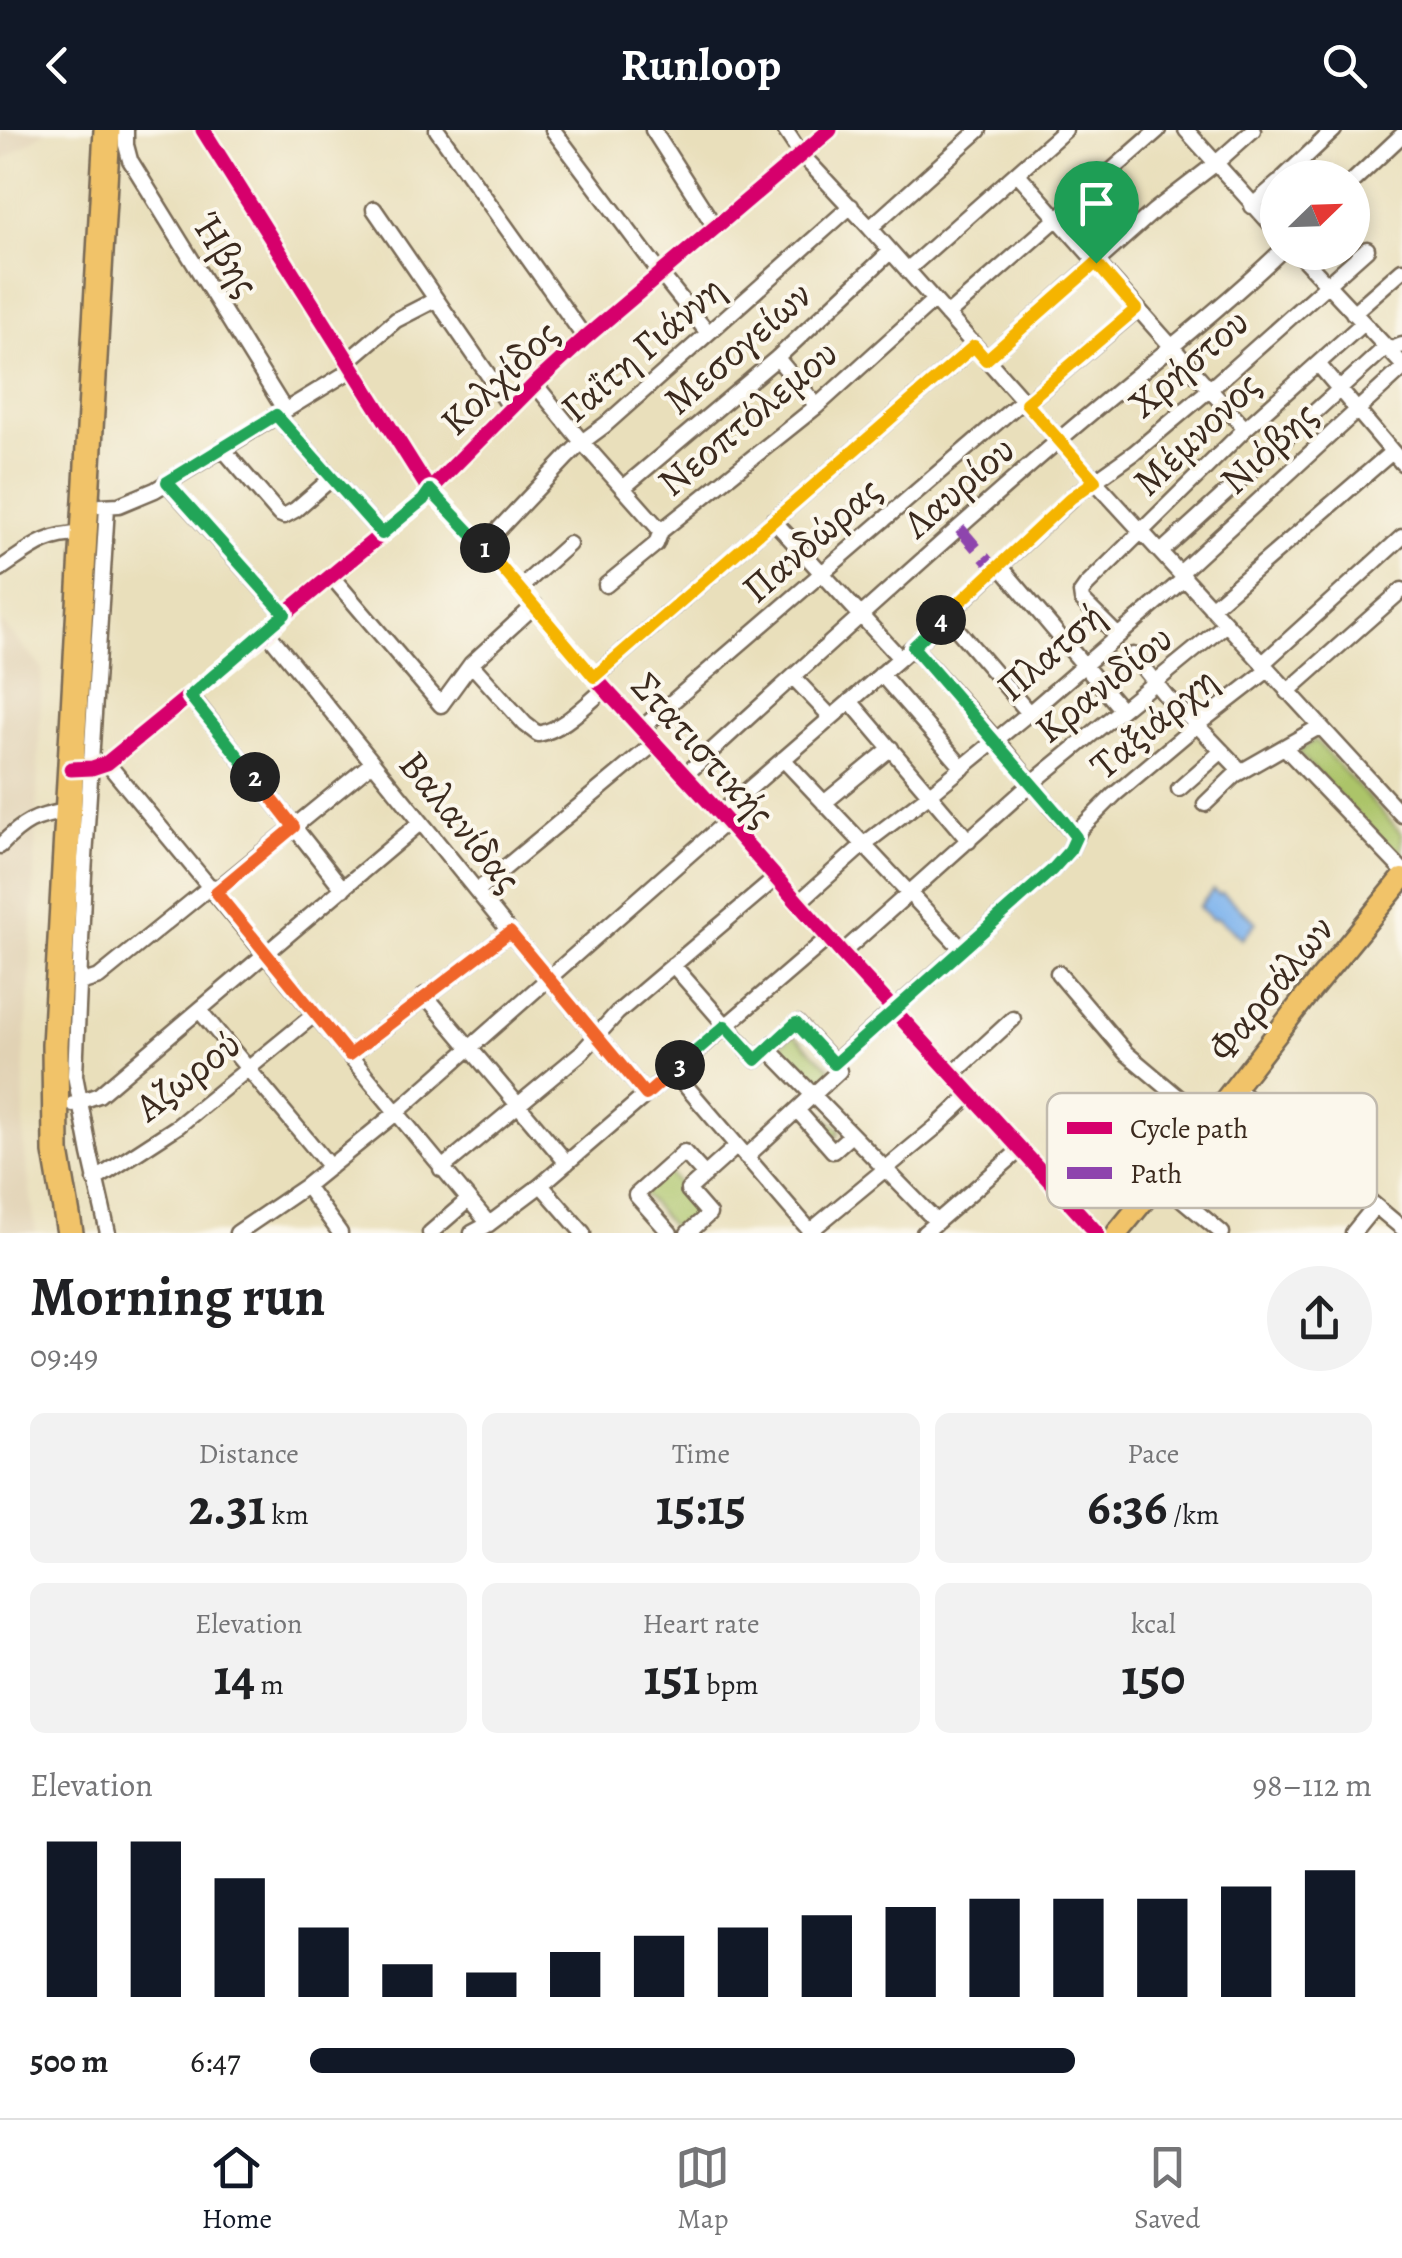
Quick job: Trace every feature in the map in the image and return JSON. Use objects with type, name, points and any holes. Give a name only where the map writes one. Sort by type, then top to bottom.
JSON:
[{"type":"highway","points":[[70,1233],[56,1152],[67,1103],[55,1044],[68,811],[90,766],[84,534],[96,506],[106,130]]},
{"type":"main road","name":"Φαρσάλων","points":[[1231,1093],[1402,879]]},
{"type":"main road","name":"Φαρσάλων","points":[[1117,1233],[1138,1208]]},
{"type":"street","name":"Ήβης","points":[[126,130],[130,160],[280,412],[382,534]]},
{"type":"street","name":"Στατιστικής","points":[[203,130],[430,490],[1047,1179]]},
{"type":"street","points":[[437,130],[586,338]]},
{"type":"street","points":[[553,130],[708,334]]},
{"type":"street","points":[[653,130],[716,227]]},
{"type":"street","points":[[785,130],[801,154],[986,360],[1402,816]]},
{"type":"street","name":"Κολχίδος","points":[[90,766],[190,696],[423,500],[534,384],[830,130]]},
{"type":"street","points":[[870,228],[979,130]]},
{"type":"street","points":[[907,270],[1017,173],[1048,135],[1065,130]]},
{"type":"street","points":[[947,315],[1158,130]]},
{"type":"street","points":[[1186,130],[1260,214]]},
{"type":"street","points":[[986,360],[1154,211],[1253,130]]},
{"type":"street","points":[[1302,160],[1334,130]]},
{"type":"street","points":[[1370,165],[1402,135]]},
{"type":"street","points":[[1017,173],[1244,429]]},
{"type":"street","points":[[1252,206],[1260,199]]},
{"type":"street","name":"Γαΐτη Γιάννη","points":[[483,546],[582,442],[606,425],[850,206]]},
{"type":"street","points":[[374,209],[511,408]]},
{"type":"street","name":"Μεσογείων","points":[[623,488],[777,358],[890,252]]},
{"type":"street","name":"Λαυρίου","points":[[685,775],[859,615],[1260,270]]},
{"type":"street","points":[[1313,270],[1358,318],[1394,346],[1402,366]]},
{"type":"street","name":"Χρήστου","points":[[237,1233],[306,1186],[396,1113],[783,759],[913,647],[1071,498],[1140,448],[1342,270]]},
{"type":"street","name":"Μέμνονος","points":[[1118,636],[1080,596],[1086,586],[1244,429],[1318,364],[1402,270]]},
{"type":"street","points":[[108,1233],[95,1180],[67,1103],[76,1074],[90,766],[96,506],[130,501],[167,482],[350,365],[396,320],[436,300]]},
{"type":"street","name":"Νεοπτόλεμου","points":[[606,585],[656,544],[661,531],[817,406],[933,300]]},
{"type":"street","name":"Πανδώρας","points":[[642,728],[1136,309]]},
{"type":"street","points":[[594,677],[974,346]]},
{"type":"street","points":[[1161,552],[1339,390],[1394,346]]},
{"type":"street","points":[[777,358],[817,406]]},
{"type":"street","points":[[1211,608],[1397,458],[1318,364]]},
{"type":"street","name":"Νιόβης","points":[[1182,576],[1402,366]]},
{"type":"street","points":[[534,384],[661,531]]},
{"type":"street","points":[[222,448],[284,516],[332,478]]},
{"type":"street","points":[[167,482],[285,614]]},
{"type":"street","points":[[773,520],[900,658]]},
{"type":"street","points":[[0,568],[47,538],[64,533],[84,534]]},
{"type":"street","name":"Ταξιάρχη","points":[[705,1174],[742,1151],[813,1095],[839,1070],[834,1064],[1052,870],[1070,850],[1084,824],[1114,795],[1265,668],[1402,537]]},
{"type":"street","points":[[520,588],[569,544]]},
{"type":"street","points":[[1000,566],[1120,709]]},
{"type":"street","name":"Πλατσή","points":[[798,903],[863,845],[1029,713],[1182,576]]},
{"type":"street","points":[[332,577],[441,705],[471,664],[536,606]]},
{"type":"street","points":[[1288,692],[1402,590]]},
{"type":"street","points":[[945,615],[1029,713]]},
{"type":"street","name":"Κρανιδίου","points":[[842,954],[1032,783],[1226,624]]},
{"type":"street","name":"Βαλανίδας","points":[[267,632],[646,1095]]},
{"type":"street","points":[[913,647],[1076,837]]},
{"type":"street","points":[[1133,655],[1173,703],[1241,771]]},
{"type":"street","points":[[471,664],[524,724],[538,734],[564,722],[605,689]]},
{"type":"street","points":[[881,674],[963,768]]},
{"type":"street","points":[[793,677],[831,717]]},
{"type":"street","points":[[190,696],[343,888]]},
{"type":"street","points":[[850,701],[969,840]]},
{"type":"street","points":[[1205,804],[1241,771],[1319,727]]},
{"type":"street","points":[[477,892],[655,743]]},
{"type":"street","points":[[824,803],[891,748]]},
{"type":"street","points":[[1285,748],[1402,870]]},
{"type":"street","points":[[1180,790],[1222,752]]},
{"type":"street","points":[[783,759],[961,948]]},
{"type":"street","points":[[80,983],[99,977],[372,763]]},
{"type":"street","points":[[90,766],[213,888],[488,1224]]},
{"type":"street","points":[[0,846],[27,821],[68,811]]},
{"type":"street","points":[[67,1103],[99,1095],[421,822]]},
{"type":"street","points":[[442,1169],[582,1052],[617,1014],[776,878]]},
{"type":"street","points":[[349,1055],[510,932]]},
{"type":"street","points":[[472,1233],[541,1184],[828,938]]},
{"type":"street","points":[[673,966],[756,1060],[796,1023],[834,1064]]},
{"type":"street","points":[[1058,974],[1126,1054],[1173,1093]]},
{"type":"street","points":[[426,996],[566,1163]]},
{"type":"street","points":[[200,1010],[330,1167]]},
{"type":"street","name":"Αζωρού","points":[[95,1180],[178,1126],[315,1014]]},
{"type":"street","points":[[952,1076],[1013,1019]]},
{"type":"street","points":[[768,1049],[938,1222]]},
{"type":"street","points":[[672,1071],[810,1232],[970,1094]]},
{"type":"street","points":[[1235,1088],[1241,1093]]},
{"type":"street","points":[[796,1110],[833,1151],[851,1135]]},
{"type":"street","points":[[924,1233],[1020,1150]]},
{"type":"street","points":[[665,1231],[636,1195],[684,1152],[705,1174],[688,1190],[709,1214],[688,1233]]},
{"type":"street","points":[[541,1184],[584,1233]]},
{"type":"street","points":[[306,1186],[340,1233]]},
{"type":"street","points":[[430,1233],[467,1200]]},
{"type":"street","name":"Στατιστικής","points":[[1074,1208],[1097,1233]]},
{"type":"street","points":[[1192,1208],[1222,1233]]},
{"type":"street","points":[[1352,1233],[1373,1208]]},
{"type":"street","points":[[1377,1208],[1402,1228]]},
{"type":"shaded area","points":[[0,130],[48,130],[0,162]]},
{"type":"shaded area","points":[[0,621],[42,668],[24,1062],[24,1147],[36,1233],[0,1233]]},
{"type":"green space","points":[[1315,740],[1402,834],[1402,863],[1298,752]]},
{"type":"green space","points":[[793,1034],[830,1068],[831,1072],[814,1087],[779,1056],[777,1048]]},
{"type":"green space","points":[[811,1103],[840,1130],[839,1134],[830,1140],[806,1113],[805,1108]]},
{"type":"green space","points":[[667,1171],[704,1212],[682,1233],[677,1233],[642,1192]]},
{"type":"water","points":[[1213,890],[1256,922],[1242,939],[1199,907]]},
{"type":"marked path","points":[[960,529],[995,570]]},
{"type":"cycle path","points":[[203,130],[426,485],[1047,1178]]},
{"type":"cycle path","points":[[71,769],[107,763],[267,632],[423,500],[585,338],[830,130]]},
{"type":"cycle path","points":[[1074,1208],[1097,1233]]},
{"type":"route","points":[[1096,263],[1136,309],[1026,403],[1095,481],[1066,503],[913,647],[1076,837],[1052,870],[834,1064],[796,1023],[756,1060],[725,1026],[646,1095],[510,932],[349,1055],[216,892],[294,827],[190,696],[285,614],[167,482],[276,415],[382,534],[430,490],[520,588],[594,677],[974,346],[986,360],[1096,263]]}]
